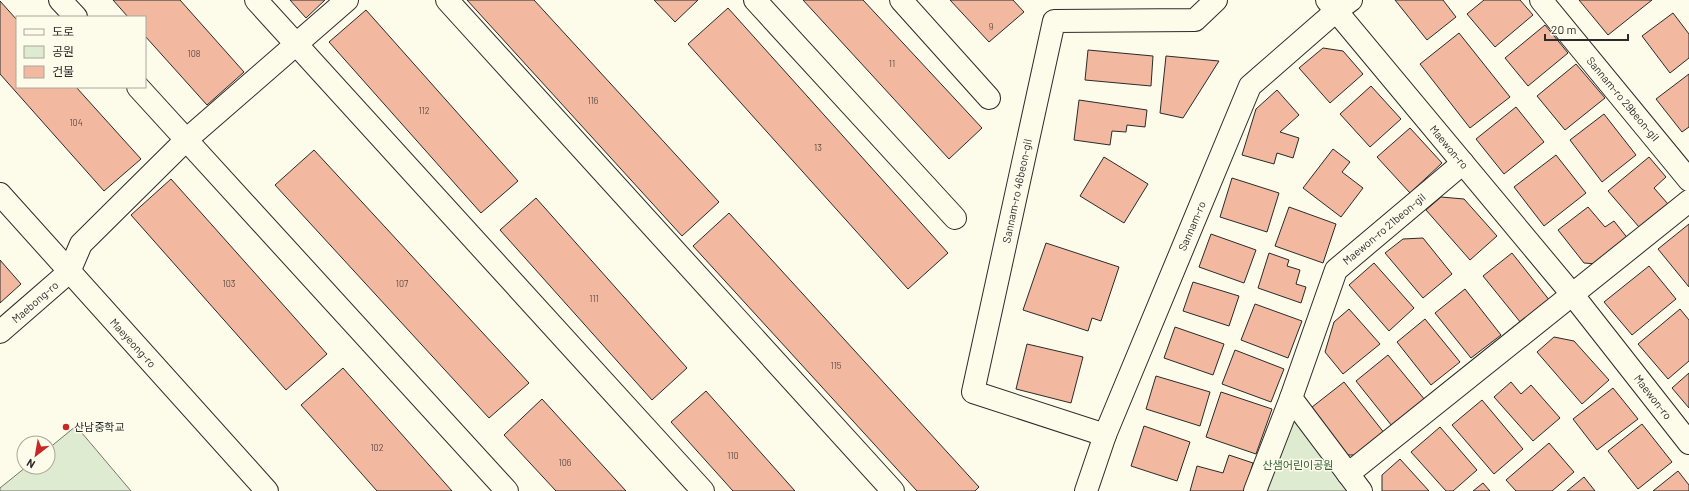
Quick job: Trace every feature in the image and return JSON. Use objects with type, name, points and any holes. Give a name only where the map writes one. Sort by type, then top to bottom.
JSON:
[{"type":"street","points":[[60,0],[75,16]]},
{"type":"street","points":[[256,0],[703,491]]},
{"type":"street","points":[[69,272],[81,244],[186,140],[347,0]]},
{"type":"street","points":[[448,0],[892,491]]},
{"type":"street","points":[[755,0],[955,218]]},
{"type":"street","points":[[902,0],[988,98]]},
{"type":"street","name":"Sannam-ro 46beon-gil","points":[[1105,435],[973,392],[1054,21],[1195,20],[1216,0]]},
{"type":"street","name":"Sannam-ro 29beon-gil","points":[[1541,0],[1689,180]]},
{"type":"street","name":"Sannam-ro","points":[[1086,491],[1105,435],[1250,86],[1338,4]]},
{"type":"street","name":"Maewon-ro","points":[[1338,4],[1463,163],[1572,294],[1689,443]]},
{"type":"street","points":[[139,88],[507,491]]},
{"type":"street","name":"Maewon-ro 21beon-gil","points":[[1255,491],[1291,398],[1336,270],[1463,163]]},
{"type":"street","name":"Maeyeong-ro","points":[[0,194],[268,491]]},
{"type":"street","points":[[1348,474],[1689,201]]},
{"type":"street","name":"Maebong-ro","points":[[0,332],[69,272]]},
{"type":"street","points":[[1291,398],[1361,491]]},
{"type":"green space","name":"산샘어린이공원","points":[[1289,413],[1352,491],[1260,491]]},
{"type":"green space","points":[[76,426],[131,491],[0,491],[0,488],[16,475],[56,475],[56,442]]},
{"type":"building","points":[[113,0],[180,0],[244,72],[207,105],[146,37],[146,16],[127,16]]},
{"type":"building","points":[[290,0],[325,0],[306,18]]},
{"type":"building","points":[[467,0],[534,0],[719,202],[682,236]]},
{"type":"building","points":[[654,0],[698,0],[675,22]]},
{"type":"building","points":[[803,0],[863,0],[982,128],[949,159]]},
{"type":"building","points":[[950,0],[1013,0],[1024,12],[989,42]]},
{"type":"building","points":[[1395,0],[1443,0],[1456,17],[1427,40]]},
{"type":"building","points":[[1484,0],[1520,0],[1533,15],[1495,47],[1467,14]]},
{"type":"building","points":[[1579,0],[1652,0],[1608,35]]},
{"type":"building","points":[[0,1],[16,19],[16,88],[77,88],[141,159],[104,191],[0,74]]},
{"type":"building","points":[[728,8],[948,253],[908,289],[688,44]]},
{"type":"building","points":[[366,10],[518,181],[481,213],[329,42]]},
{"type":"building","points":[[1673,13],[1689,34],[1689,58],[1670,73],[1642,36]]},
{"type":"building","points":[[1545,25],[1568,53],[1528,86],[1505,58]]},
{"type":"building","points":[[1459,33],[1510,97],[1470,128],[1420,64]]},
{"type":"building","points":[[1323,48],[1343,51],[1363,74],[1330,103],[1299,68]]},
{"type":"building","points":[[1088,50],[1153,56],[1151,86],[1085,80]]},
{"type":"building","points":[[1166,56],[1219,61],[1183,118],[1160,113]]},
{"type":"building","points":[[1576,64],[1605,98],[1565,130],[1537,96]]},
{"type":"building","points":[[1689,74],[1689,127],[1682,132],[1656,99]]},
{"type":"building","points":[[1371,86],[1401,119],[1370,147],[1340,114]]},
{"type":"building","points":[[1277,90],[1299,115],[1280,132],[1299,138],[1293,158],[1277,153],[1274,164],[1242,155],[1256,109]]},
{"type":"building","points":[[1079,100],[1147,110],[1145,127],[1127,125],[1126,132],[1112,131],[1110,145],[1074,140]]},
{"type":"building","points":[[1516,107],[1544,142],[1504,174],[1476,139]]},
{"type":"building","points":[[1604,114],[1636,155],[1602,182],[1570,140]]},
{"type":"building","points":[[1410,128],[1442,163],[1410,193],[1377,157]]},
{"type":"building","points":[[1333,149],[1350,162],[1342,172],[1363,188],[1341,217],[1303,188]]},
{"type":"building","points":[[314,150],[529,383],[489,418],[275,185]]},
{"type":"building","points":[[1556,155],[1586,193],[1544,226],[1514,187]]},
{"type":"building","points":[[1104,157],[1148,184],[1124,223],[1080,196]]},
{"type":"building","points":[[1649,157],[1666,177],[1654,188],[1668,204],[1639,227],[1608,191]]},
{"type":"building","points":[[1232,178],[1279,193],[1267,232],[1220,217]]},
{"type":"building","points":[[171,179],[327,354],[286,390],[131,215]]},
{"type":"building","points":[[1441,197],[1464,199],[1497,236],[1470,260],[1426,210]]},
{"type":"building","points":[[536,198],[687,368],[652,400],[500,230]]},
{"type":"building","points":[[1289,207],[1336,224],[1323,263],[1275,246]]},
{"type":"building","points":[[1588,207],[1605,227],[1614,221],[1629,240],[1597,264],[1584,263],[1558,230]]},
{"type":"building","points":[[729,213],[979,487],[975,491],[917,491],[693,246]]},
{"type":"building","points":[[1689,224],[1689,287],[1658,249]]},
{"type":"building","points":[[1211,234],[1256,250],[1244,283],[1199,267]]},
{"type":"building","points":[[1423,238],[1452,274],[1423,298],[1385,253],[1403,239]]},
{"type":"building","points":[[1046,243],[1119,267],[1101,321],[1092,318],[1088,331],[1023,310]]},
{"type":"building","points":[[1269,253],[1289,260],[1287,266],[1300,270],[1296,284],[1306,287],[1301,303],[1258,288]]},
{"type":"building","points":[[1512,253],[1550,301],[1521,323],[1483,276]]},
{"type":"building","points":[[0,260],[21,284],[0,303]]},
{"type":"building","points":[[1374,263],[1414,308],[1389,331],[1349,285]]},
{"type":"building","points":[[1649,266],[1676,299],[1632,335],[1604,302]]},
{"type":"building","points":[[1193,282],[1239,296],[1229,326],[1183,311]]},
{"type":"building","points":[[1465,289],[1501,335],[1471,358],[1435,313]]},
{"type":"building","points":[[1255,304],[1302,321],[1288,358],[1241,340]]},
{"type":"building","points":[[1349,309],[1380,344],[1343,374],[1325,352],[1334,322]]},
{"type":"building","points":[[1680,309],[1689,320],[1689,361],[1668,379],[1638,344]]},
{"type":"building","points":[[1425,319],[1460,362],[1431,385],[1397,342]]},
{"type":"building","points":[[1175,327],[1224,344],[1213,375],[1164,358]]},
{"type":"building","points":[[1554,337],[1574,341],[1609,380],[1582,404],[1537,352]]},
{"type":"building","points":[[1027,344],[1083,357],[1071,403],[1016,389]]},
{"type":"building","points":[[1235,350],[1284,369],[1271,402],[1222,384]]},
{"type":"building","points":[[1388,355],[1425,400],[1392,426],[1356,381]]},
{"type":"building","points":[[343,368],[452,491],[377,491],[301,405]]},
{"type":"building","points":[[1689,373],[1689,408],[1672,388]]},
{"type":"building","points":[[1156,376],[1210,392],[1200,426],[1146,409]]},
{"type":"building","points":[[1344,382],[1385,434],[1358,455],[1341,455],[1307,411]]},
{"type":"building","points":[[1511,382],[1521,394],[1531,385],[1560,418],[1533,441],[1494,397]]},
{"type":"building","points":[[1613,388],[1638,419],[1597,450],[1573,419]]},
{"type":"building","points":[[706,391],[795,491],[733,491],[671,422]]},
{"type":"building","points":[[1221,392],[1272,409],[1256,454],[1206,437]]},
{"type":"building","points":[[542,399],[626,491],[556,491],[504,435]]},
{"type":"building","points":[[1482,400],[1523,449],[1494,474],[1452,425]]},
{"type":"building","points":[[1642,424],[1672,462],[1638,489],[1608,451]]},
{"type":"building","points":[[1144,426],[1190,442],[1177,481],[1131,466]]},
{"type":"building","points":[[1440,427],[1477,470],[1453,491],[1446,491],[1411,452]]},
{"type":"building","points":[[1549,443],[1574,472],[1552,491],[1516,491],[1506,480]]},
{"type":"building","points":[[1229,455],[1253,463],[1245,491],[1190,491],[1197,466],[1223,473]]},
{"type":"building","points":[[1400,459],[1429,491],[1382,491],[1382,475]]},
{"type":"building","points":[[1678,471],[1689,485],[1689,491],[1653,491]]},
{"type":"building","points":[[1584,477],[1595,491],[1567,491]]},
{"type":"building","points":[[1483,483],[1490,491],[1473,491]]},
{"type":"place","name":"산남중학교","points":[[66,427]]}]
